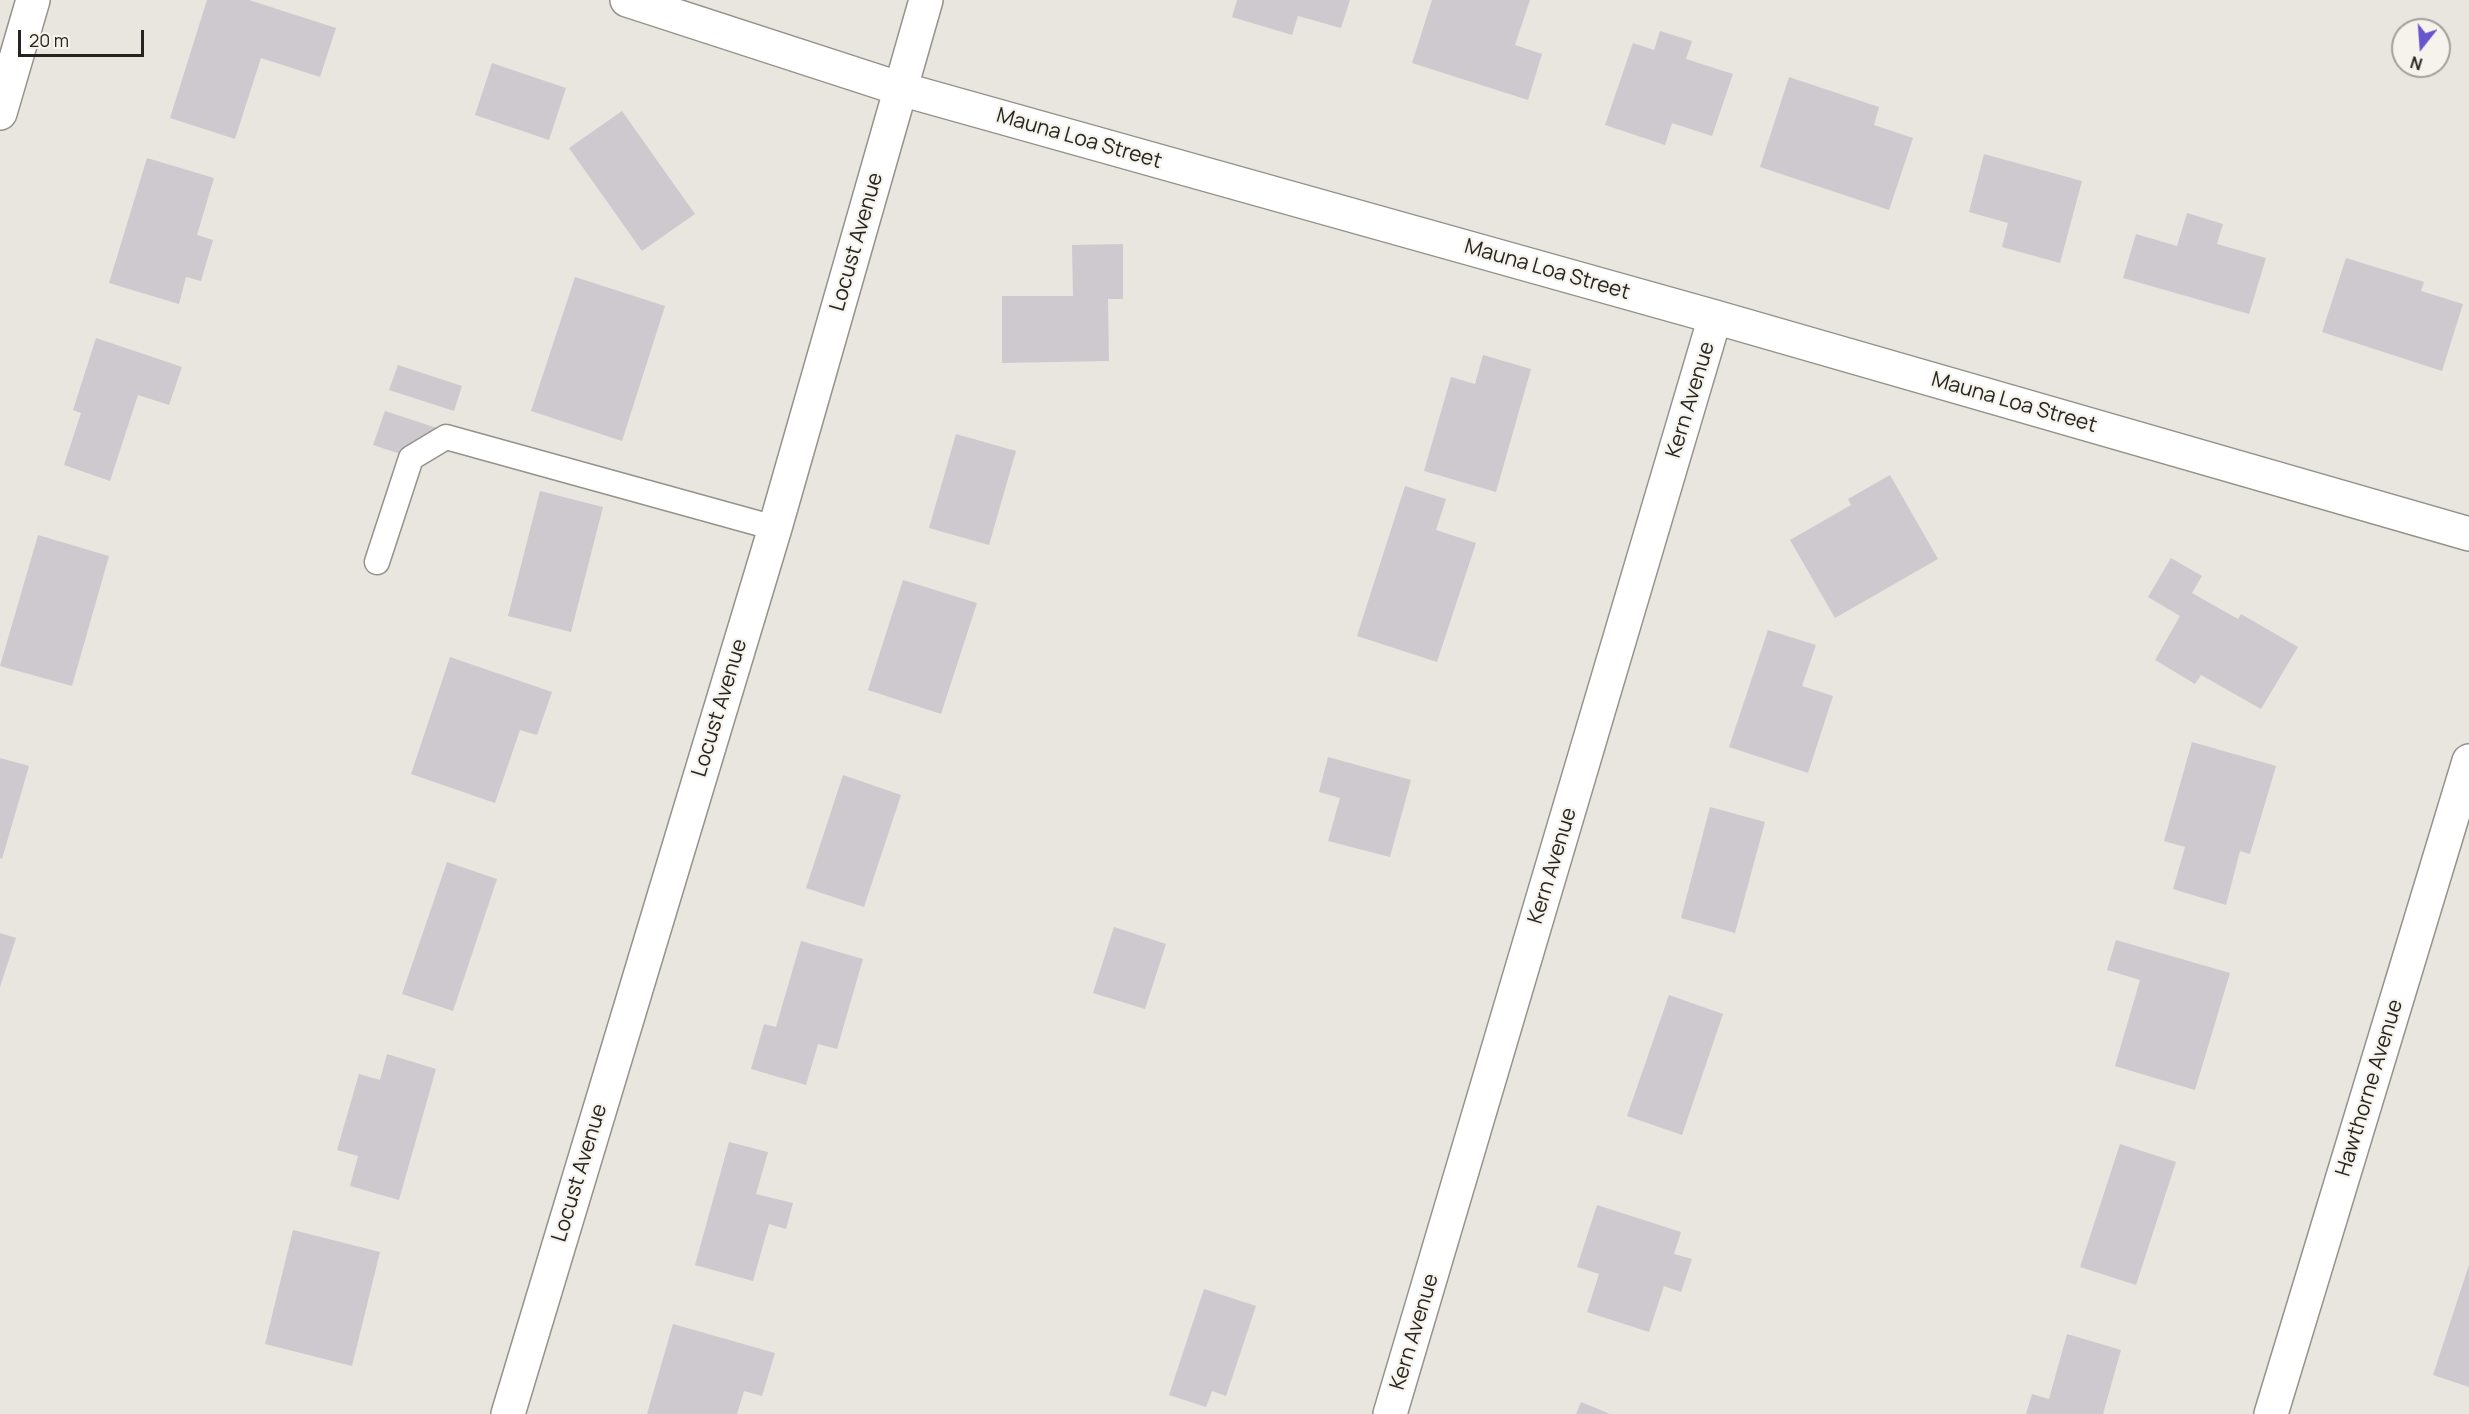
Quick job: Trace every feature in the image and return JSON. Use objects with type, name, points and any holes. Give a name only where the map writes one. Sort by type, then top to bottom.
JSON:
[{"type":"street","points":[[0,113],[33,0]]},
{"type":"street","name":"Mauna Loa Street","points":[[627,0],[901,89],[1715,317],[2469,534]]},
{"type":"street","name":"Locust Avenue","points":[[508,1414],[774,528],[926,0]]},
{"type":"street","name":"Kern Avenue","points":[[1390,1414],[1715,317]]},
{"type":"street","name":"Hawthorne Avenue","points":[[2271,1414],[2469,761]]},
{"type":"lane","points":[[377,562],[411,458],[446,437],[774,528]]},
{"type":"building","points":[[207,0],[249,0],[336,28],[320,77],[261,58],[235,139],[170,118]]},
{"type":"building","points":[[1237,0],[1350,0],[1341,28],[1298,16],[1292,35],[1232,17]]},
{"type":"building","points":[[1432,0],[1530,0],[1515,45],[1542,54],[1528,100],[1412,63]]},
{"type":"building","points":[[1660,31],[1692,41],[1686,59],[1733,74],[1712,136],[1672,123],[1665,145],[1605,125],[1633,43],[1654,50]]},
{"type":"building","points":[[492,63],[566,88],[549,140],[475,115]]},
{"type":"building","points":[[1789,77],[1879,107],[1874,125],[1913,138],[1889,210],[1760,167]]},
{"type":"building","points":[[622,111],[695,214],[642,251],[569,148]]},
{"type":"building","points":[[1984,154],[2082,181],[2060,263],[2002,247],[2008,223],[1969,212]]},
{"type":"building","points":[[147,158],[214,178],[197,235],[213,240],[201,281],[186,277],[179,304],[109,283]]},
{"type":"building","points":[[2187,213],[2223,224],[2217,244],[2266,258],[2249,314],[2123,278],[2136,234],[2177,246]]},
{"type":"building","points":[[1123,244],[1123,299],[1108,299],[1109,361],[1002,363],[1002,296],[1073,296],[1072,245]]},
{"type":"building","points":[[2346,258],[2424,282],[2421,291],[2463,304],[2442,371],[2322,332]]},
{"type":"building","points":[[575,277],[665,306],[622,441],[531,411]]},
{"type":"building","points":[[96,338],[182,367],[169,405],[138,395],[110,481],[64,465],[81,413],[73,410]]},
{"type":"building","points":[[1483,355],[1531,369],[1496,492],[1424,471],[1451,377],[1475,384]]},
{"type":"building","points":[[398,365],[462,386],[454,411],[389,390]]},
{"type":"building","points":[[385,411],[440,429],[428,463],[373,445]]},
{"type":"building","points":[[956,434],[1016,451],[989,545],[929,528]]},
{"type":"building","points":[[1890,475],[1938,559],[1835,618],[1790,540],[1851,505],[1848,499]]},
{"type":"building","points":[[1405,486],[1446,499],[1436,530],[1476,543],[1437,662],[1357,636]]},
{"type":"building","points":[[540,491],[603,507],[571,632],[508,616]]},
{"type":"building","points":[[38,535],[109,556],[72,686],[0,666]]},
{"type":"building","points":[[2171,558],[2202,576],[2192,593],[2238,619],[2241,614],[2298,647],[2261,709],[2201,675],[2195,684],[2155,660],[2180,616],[2148,597]]},
{"type":"building","points":[[903,580],[977,603],[941,714],[868,690]]},
{"type":"building","points":[[1768,630],[1816,645],[1802,686],[1833,696],[1808,773],[1729,747]]},
{"type":"building","points":[[450,657],[552,692],[537,735],[520,730],[495,803],[411,774]]},
{"type":"building","points":[[2192,742],[2276,766],[2250,854],[2240,851],[2226,905],[2173,889],[2185,847],[2164,841]]},
{"type":"building","points":[[1328,757],[1411,780],[1390,857],[1328,841],[1340,798],[1319,792]]},
{"type":"building","points":[[0,758],[29,766],[2,859],[0,858]]},
{"type":"building","points":[[843,775],[901,795],[864,907],[806,888]]},
{"type":"building","points":[[1710,807],[1765,822],[1735,933],[1681,918]]},
{"type":"building","points":[[447,862],[497,879],[453,1011],[402,994]]},
{"type":"building","points":[[1114,927],[1166,944],[1145,1009],[1093,993]]},
{"type":"building","points":[[0,933],[16,938],[0,987]]},
{"type":"building","points":[[2116,940],[2230,973],[2195,1090],[2115,1066],[2140,980],[2107,970]]},
{"type":"building","points":[[801,941],[863,959],[837,1049],[818,1044],[806,1085],[751,1069],[764,1024],[776,1027]]},
{"type":"building","points":[[1669,995],[1723,1014],[1682,1135],[1627,1116]]},
{"type":"building","points":[[387,1054],[436,1069],[399,1200],[350,1186],[358,1156],[337,1150],[359,1074],[380,1080]]},
{"type":"building","points":[[729,1142],[768,1152],[756,1194],[793,1203],[786,1229],[769,1224],[753,1281],[695,1265]]},
{"type":"building","points":[[2120,1144],[2176,1162],[2136,1285],[2080,1267]]},
{"type":"building","points":[[1597,1205],[1681,1232],[1674,1254],[1692,1259],[1681,1292],[1664,1286],[1649,1332],[1587,1312],[1599,1274],[1577,1267]]},
{"type":"building","points":[[293,1230],[380,1252],[352,1366],[265,1344]]},
{"type":"building","points":[[2469,1265],[2469,1387],[2433,1375]]},
{"type":"building","points":[[1204,1289],[1256,1306],[1226,1396],[1212,1391],[1206,1407],[1169,1395]]},
{"type":"building","points":[[673,1324],[775,1353],[762,1396],[744,1391],[737,1414],[647,1414]]},
{"type":"building","points":[[2067,1334],[2121,1350],[2103,1414],[2026,1414],[2032,1394],[2049,1399]]},
{"type":"building","points":[[1581,1402],[1610,1414],[1576,1414]]}]
